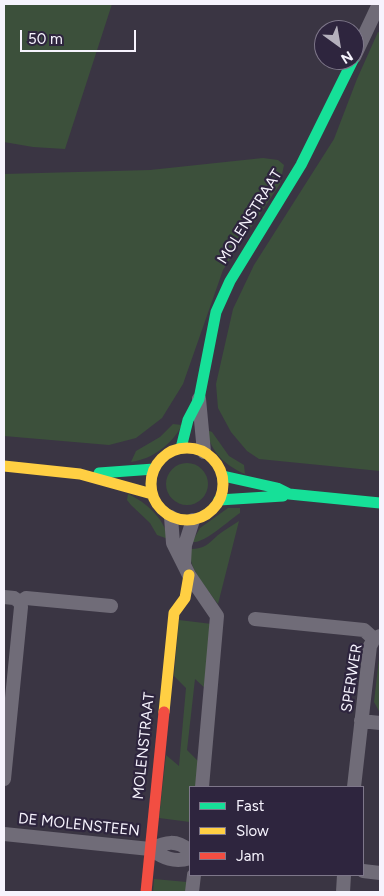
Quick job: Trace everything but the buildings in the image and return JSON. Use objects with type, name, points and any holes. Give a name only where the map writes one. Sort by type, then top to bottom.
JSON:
[{"type":"street","name":"MOLENSTRAAT","points":[[364,41],[376,21],[379,4]]},
{"type":"street","name":"MOLENSTRAAT","points":[[204,452],[199,399],[216,312],[230,281],[301,165],[348,70]]},
{"type":"street","name":"MOLENSTRAAT","points":[[181,448],[188,420],[199,399]]},
{"type":"street","points":[[181,448],[204,452],[213,459],[223,476],[223,490],[219,500],[213,510],[193,520],[171,517],[162,511],[152,494],[151,477],[154,469],[160,459],[170,452],[181,448]]},
{"type":"street","points":[[4,466],[80,474],[152,494]]},
{"type":"street","points":[[80,474],[154,469]]},
{"type":"street","points":[[223,476],[277,488],[289,494],[380,503]]},
{"type":"street","points":[[219,500],[276,498],[289,494]]},
{"type":"street","points":[[171,517],[172,543],[186,569],[217,616],[202,786]]},
{"type":"street","name":"MOLENSTRAAT","points":[[146,892],[174,613],[181,606],[188,590],[185,545],[193,520]]},
{"type":"street","points":[[4,597],[14,598],[20,602],[22,607],[4,779]]},
{"type":"street","points":[[20,602],[26,598],[111,606]]},
{"type":"street","points":[[181,606],[195,603],[212,607]]},
{"type":"street","points":[[254,620],[364,630],[377,638]]},
{"type":"street","name":"SPERWER","points":[[354,786],[370,646],[377,638]]},
{"type":"street","name":"SPERWER","points":[[361,721],[380,723]]},
{"type":"street","name":"DE MOLENSTEEN","points":[[4,834],[150,849]]},
{"type":"street","points":[[150,849],[168,842],[181,843],[189,850]]},
{"type":"street","points":[[150,849],[166,859],[182,860],[189,858]]},
{"type":"street","points":[[364,871],[380,873]]},
{"type":"street","points":[[192,892],[194,876]]},
{"type":"street","points":[[343,892],[344,876]]},
{"type":"green space","points":[[4,4],[112,4],[65,149],[33,147],[4,142]]},
{"type":"green space","points":[[378,32],[380,33],[380,471],[259,459],[247,451],[231,432],[218,408],[216,384],[233,309],[254,265],[334,139],[357,79],[361,70],[364,70],[364,63]]},
{"type":"green space","points":[[263,158],[278,160],[284,165],[280,184],[223,270],[183,384],[162,418],[136,438],[109,445],[4,436],[4,174],[150,170]]},
{"type":"green space","points":[[173,424],[182,425],[167,444],[147,458],[131,462],[136,451],[160,437]]},
{"type":"green space","points":[[207,430],[212,432],[229,456],[244,465],[245,474],[231,467],[220,457],[212,445]]},
{"type":"green space","points":[[191,463],[199,466],[205,472],[208,484],[205,496],[199,502],[183,505],[175,502],[169,496],[166,480],[169,472],[175,466]]},
{"type":"green space","points":[[128,494],[148,506],[154,512],[163,525],[168,539],[157,535],[150,523],[127,500]]},
{"type":"green space","points":[[228,508],[240,508],[240,513],[209,536],[197,542],[192,542],[200,528]]},
{"type":"green space","points":[[239,521],[218,604],[195,571],[190,556],[190,549],[206,545]]},
{"type":"green space","points":[[179,620],[212,624],[206,689],[195,679],[187,750],[199,762],[196,786],[189,786],[189,822],[159,818],[166,755],[179,766],[186,688],[174,676]]},
{"type":"green space","points":[[380,650],[380,713],[374,702]]},
{"type":"green space","points":[[154,879],[187,882],[186,892],[153,892]]},
{"type":"traffic: fast","points":[[181,448],[188,420],[199,399],[216,312],[230,281],[301,165],[348,70]]},
{"type":"traffic: fast","points":[[99,473],[154,469]]},
{"type":"traffic: fast","points":[[223,476],[277,488],[289,494],[380,503]]},
{"type":"traffic: fast","points":[[219,500],[283,496]]},
{"type":"traffic: slow","points":[[194,448],[213,458],[221,470],[223,484],[221,498],[213,510],[201,518],[180,520],[161,510],[153,498],[151,477],[161,458],[173,450],[194,448]]},
{"type":"traffic: slow","points":[[4,466],[80,474],[152,494]]},
{"type":"traffic: slow","points":[[164,712],[174,613],[185,598],[189,575]]},
{"type":"traffic: jam","points":[[146,892],[164,712]]}]
